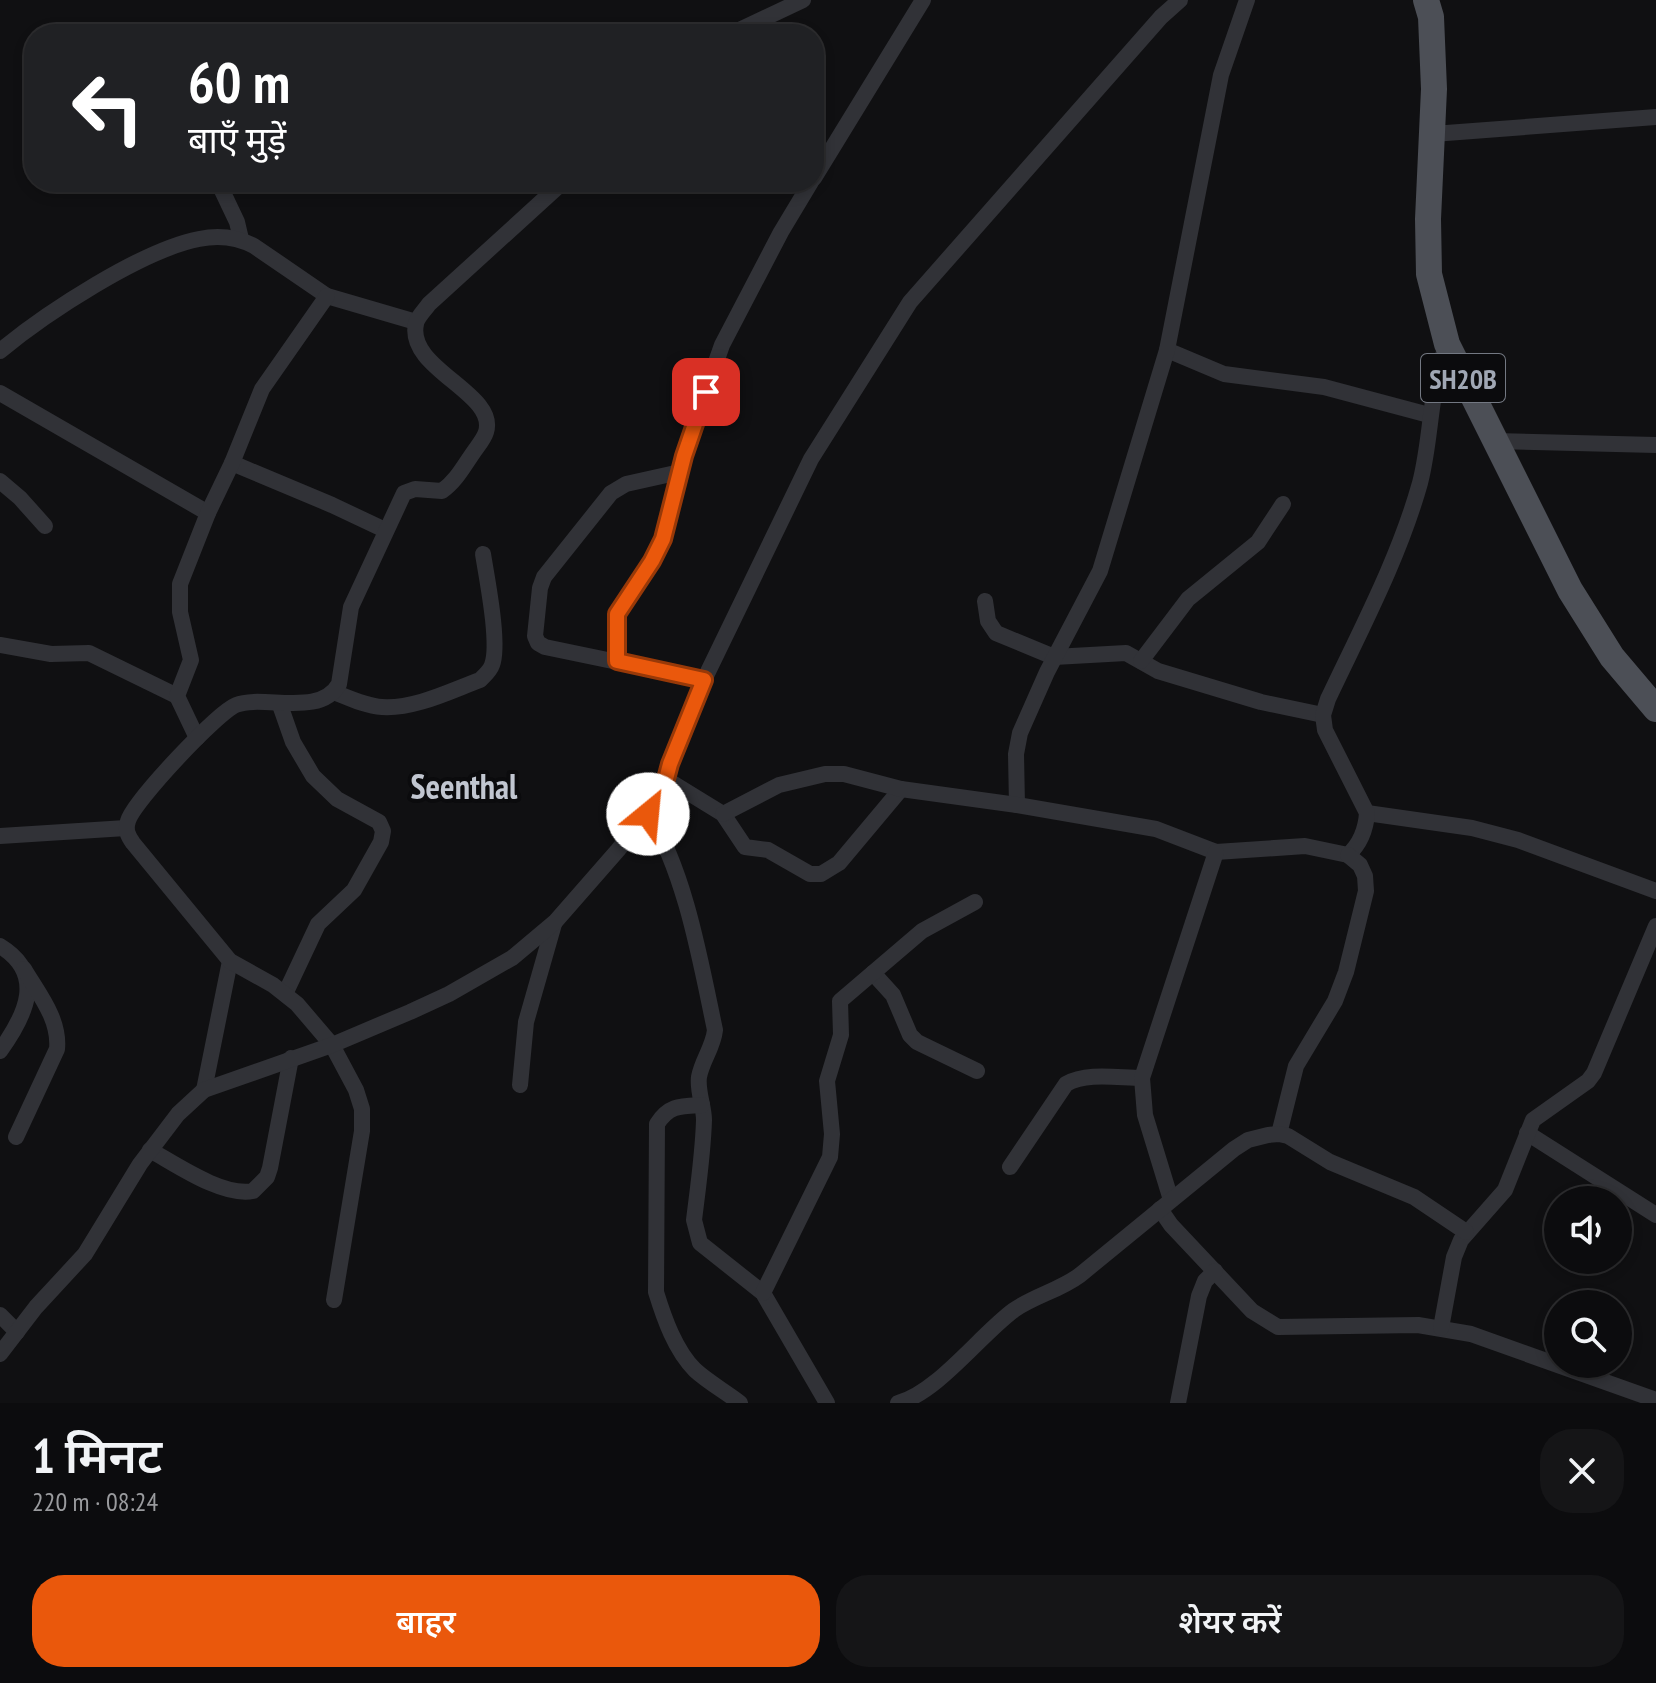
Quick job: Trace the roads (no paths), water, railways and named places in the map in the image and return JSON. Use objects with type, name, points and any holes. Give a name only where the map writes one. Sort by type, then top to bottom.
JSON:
[{"type":"main road","name":"SH20B","points":[[1426,0],[1431,17],[1434,89],[1428,219],[1429,274],[1447,344],[1570,590],[1595,632],[1656,709]]},
{"type":"street","points":[[752,24],[803,0]]},
{"type":"street","points":[[824,162],[923,0]]},
{"type":"street","points":[[0,1354],[85,1254],[150,1150],[178,1114],[204,1090],[332,1045],[449,994],[512,958],[555,922],[648,814],[666,779],[704,680],[811,459],[910,302],[1118,65],[1180,0]]},
{"type":"street","points":[[1017,805],[1017,743],[1054,657],[1100,571],[1167,350],[1221,75],[1247,0]]},
{"type":"street","points":[[1433,134],[1656,117]]},
{"type":"street","points":[[223,192],[237,222],[241,239]]},
{"type":"street","points":[[334,1300],[362,1131],[362,1109],[356,1090],[332,1045],[297,1004],[230,961],[133,843],[126,828],[132,812],[197,738],[235,706],[317,700],[334,692],[339,684],[351,607],[404,493],[415,489],[442,491],[456,478],[487,431],[487,417],[479,405],[419,350],[416,322],[429,304],[552,192]]},
{"type":"street","points":[[617,661],[617,614],[663,539],[680,472],[722,345],[781,232],[806,192]]},
{"type":"street","points":[[0,351],[29,328],[117,274],[174,246],[200,239],[241,239],[327,296],[416,322]]},
{"type":"street","points":[[177,696],[191,660],[180,612],[180,584],[267,381],[327,296]]},
{"type":"street","points":[[1348,855],[1358,844],[1367,823],[1367,813],[1325,730],[1323,715],[1379,592],[1420,482],[1435,381],[1447,344]]},
{"type":"street","points":[[1167,350],[1224,374],[1324,387],[1429,415]]},
{"type":"street","points":[[0,393],[208,513]]},
{"type":"street","points":[[1494,441],[1656,445]]},
{"type":"street","points":[[232,463],[385,530]]},
{"type":"street","points":[[680,472],[626,484],[611,493],[549,568],[540,588],[535,627],[538,643],[545,647],[704,680]]},
{"type":"street","points":[[0,481],[45,526]]},
{"type":"street","points":[[1141,661],[1188,599],[1258,542],[1283,504]]},
{"type":"street","points":[[334,692],[380,707],[394,707],[428,699],[480,680],[487,674],[494,660],[493,624],[483,554]]},
{"type":"street","points":[[985,601],[988,621],[996,633],[1054,657],[1119,652],[1132,655],[1158,671],[1261,702],[1323,715]]},
{"type":"street","points":[[0,645],[51,654],[89,653],[177,696],[197,738]]},
{"type":"street","points":[[280,705],[293,742],[313,776],[337,799],[379,822],[383,831],[381,842],[354,890],[318,924],[285,994]]},
{"type":"street","points":[[723,814],[779,785],[825,774],[865,777],[901,789],[1156,829],[1216,852],[1305,846],[1348,855],[1360,865],[1366,891],[1346,972],[1335,1001],[1296,1066],[1279,1134]]},
{"type":"street","points":[[666,779],[723,814],[745,847],[768,850],[810,874],[821,874],[839,863],[901,789]]},
{"type":"street","points":[[1367,813],[1472,828],[1518,840],[1656,891]]},
{"type":"street","points":[[648,814],[670,857],[701,958],[715,1030],[714,1041],[699,1075],[703,1139],[695,1232],[709,1253],[763,1293],[827,1403]]},
{"type":"street","points":[[0,836],[126,828]]},
{"type":"street","points":[[1216,852],[1142,1078],[1145,1115],[1171,1225],[1252,1311],[1278,1327],[1418,1325],[1441,1328],[1471,1334],[1656,1400]]},
{"type":"street","points":[[763,1293],[830,1157],[832,1134],[826,1089],[829,1072],[839,1049],[840,1001],[922,931],[975,902]]},
{"type":"street","points":[[520,1085],[526,1022],[555,922]]},
{"type":"street","points":[[1441,1328],[1454,1257],[1466,1232],[1505,1190],[1527,1133],[1539,1114],[1588,1081],[1594,1073],[1656,926]]},
{"type":"street","points":[[0,946],[20,961],[49,1010],[58,1037],[57,1049],[16,1137]]},
{"type":"street","points":[[204,1090],[230,961]]},
{"type":"street","points":[[0,1051],[10,1037],[27,999],[28,982],[24,969]]},
{"type":"street","points":[[873,973],[893,995],[910,1035],[917,1042],[977,1071]]},
{"type":"street","points":[[150,1150],[210,1183],[245,1193],[253,1191],[262,1183],[270,1168],[291,1058]]},
{"type":"street","points":[[1010,1167],[1066,1084],[1086,1078],[1142,1078]]},
{"type":"street","points":[[702,1105],[676,1106],[663,1114],[657,1124],[656,1292],[667,1323],[687,1361],[740,1403]]},
{"type":"street","points":[[1527,1133],[1656,1215]]},
{"type":"street","points":[[898,1403],[924,1390],[1017,1308],[1067,1284],[1248,1140],[1279,1134],[1288,1136],[1330,1162],[1414,1197],[1466,1232]]},
{"type":"street","points":[[1178,1403],[1199,1296],[1205,1281],[1215,1271]]},
{"type":"street","points":[[0,1315],[17,1332]]},
{"type":"district","name":"Seenthal","points":[[464,786]]}]
